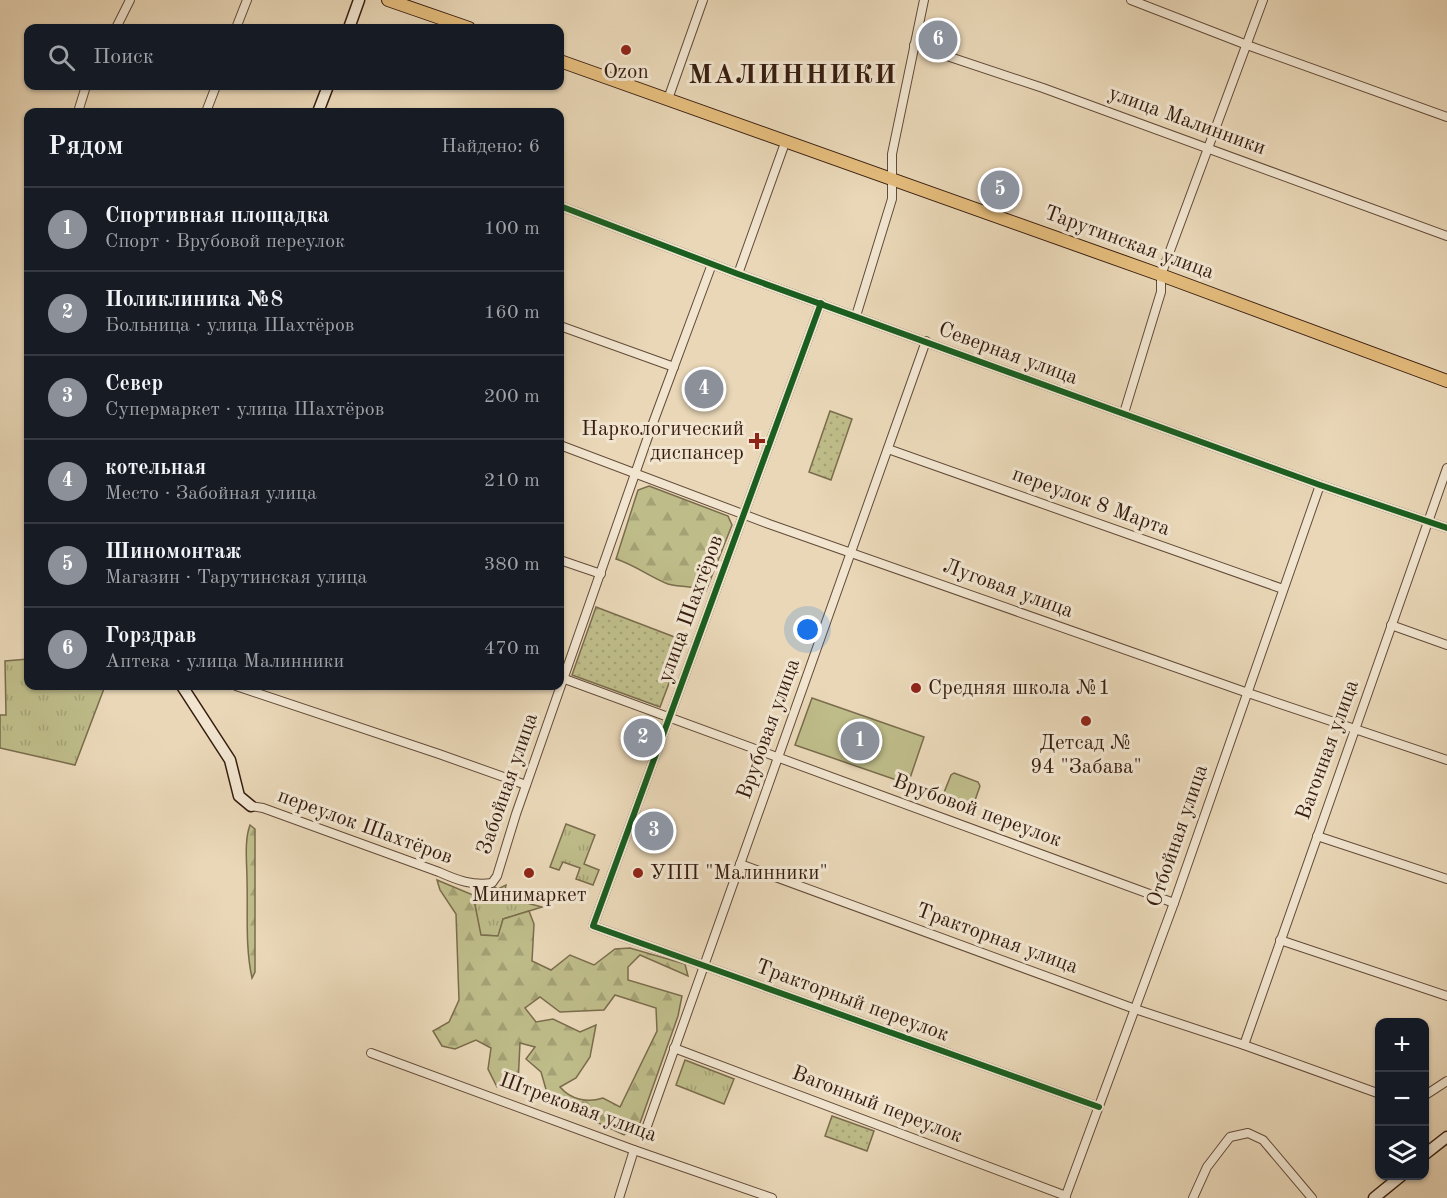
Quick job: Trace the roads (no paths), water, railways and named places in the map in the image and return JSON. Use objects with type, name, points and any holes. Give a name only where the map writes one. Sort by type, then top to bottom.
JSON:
[{"type":"main road","points":[[388,0],[457,24]]},
{"type":"main road","name":"Тарутинская улица","points":[[564,62],[1161,275],[1447,381]]},
{"type":"street","points":[[118,24],[130,0]]},
{"type":"street","points":[[238,24],[247,0]]},
{"type":"street","points":[[350,24],[359,0]]},
{"type":"street","points":[[668,99],[703,0]]},
{"type":"street","points":[[856,316],[894,190],[891,178],[892,154],[924,0]]},
{"type":"street","points":[[1131,0],[1247,45],[1447,117]]},
{"type":"street","points":[[1124,413],[1161,292],[1161,275],[1263,0]]},
{"type":"street","name":"улица Малинники","points":[[914,45],[1043,88],[1447,236]]},
{"type":"street","points":[[79,108],[85,90]]},
{"type":"street","points":[[208,108],[214,90]]},
{"type":"street","points":[[320,108],[326,90]]},
{"type":"street","points":[[738,274],[786,140]]},
{"type":"street","name":"Северная улица","points":[[564,208],[738,274],[1320,485],[1447,528]]},
{"type":"street","name":"Забойная улица","points":[[564,673],[712,264]]},
{"type":"street","name":"улица Шахтёров","points":[[593,926],[821,303]]},
{"type":"street","points":[[564,327],[674,367]]},
{"type":"street","name":"Врубовая улица","points":[[646,1129],[926,341]]},
{"type":"street","name":"Луговая улица","points":[[564,446],[850,552],[1248,693],[1447,760]]},
{"type":"street","name":"переулок 8 Марта","points":[[888,448],[1283,589]]},
{"type":"street","name":"Вагонная улица","points":[[1244,1045],[1447,468]]},
{"type":"street","name":"Отбойная улица","points":[[1066,1197],[1174,903],[1320,485]]},
{"type":"street","points":[[564,561],[601,574]]},
{"type":"street","points":[[1391,625],[1447,645]]},
{"type":"street","name":"Врубовой переулок","points":[[564,679],[1174,903]]},
{"type":"street","points":[[185,690],[230,760],[239,796],[251,806]]},
{"type":"street","points":[[248,690],[439,753],[526,785]]},
{"type":"street","name":"Забойная улица","points":[[497,876],[558,690]]},
{"type":"street","name":"переулок Шахтёров","points":[[251,806],[263,808],[460,882],[479,885],[492,883],[497,876]]},
{"type":"street","points":[[1317,836],[1447,879]]},
{"type":"street","name":"Тракторная улица","points":[[740,864],[1135,1009],[1375,1092]]},
{"type":"street","name":"Тракторный переулок","points":[[593,926],[1099,1107]]},
{"type":"street","points":[[1280,940],[1447,996]]},
{"type":"street","name":"Вагонный переулок","points":[[674,1048],[1066,1197]]},
{"type":"street","name":"Штрековая улица","points":[[371,1053],[772,1198]]},
{"type":"street","points":[[1429,1093],[1447,1082]]},
{"type":"street","points":[[1193,1198],[1207,1167],[1230,1137],[1248,1133],[1263,1140],[1312,1198]]},
{"type":"street","points":[[1429,1152],[1447,1137]]},
{"type":"street","points":[[618,1198],[634,1150]]},
{"type":"street","points":[[1374,1198],[1396,1180]]},
{"type":"place","name":"Горздрав","points":[[938,40]]},
{"type":"place","name":"Ozon","points":[[626,50]]},
{"type":"place","name":"Шиномонтаж","points":[[1000,190]]},
{"type":"place","name":"котельная","points":[[704,389]]},
{"type":"place","name":"Наркологический диспансер","points":[[757,441]]},
{"type":"place","name":"Средняя школа №1","points":[[916,688]]},
{"type":"place","name":"Детсад № 94 \"Забава\"","points":[[1086,721]]},
{"type":"place","name":"Поликлиника №8","points":[[643,738]]},
{"type":"place","name":"Спортивная площадка","points":[[860,741]]},
{"type":"place","name":"Север","points":[[654,831]]},
{"type":"place","name":"Минимаркет","points":[[529,873]]},
{"type":"place","name":"УПП \"Малинники\"","points":[[638,873]]},
{"type":"district","name":"МАЛИННИКИ","points":[[793,75]]}]
